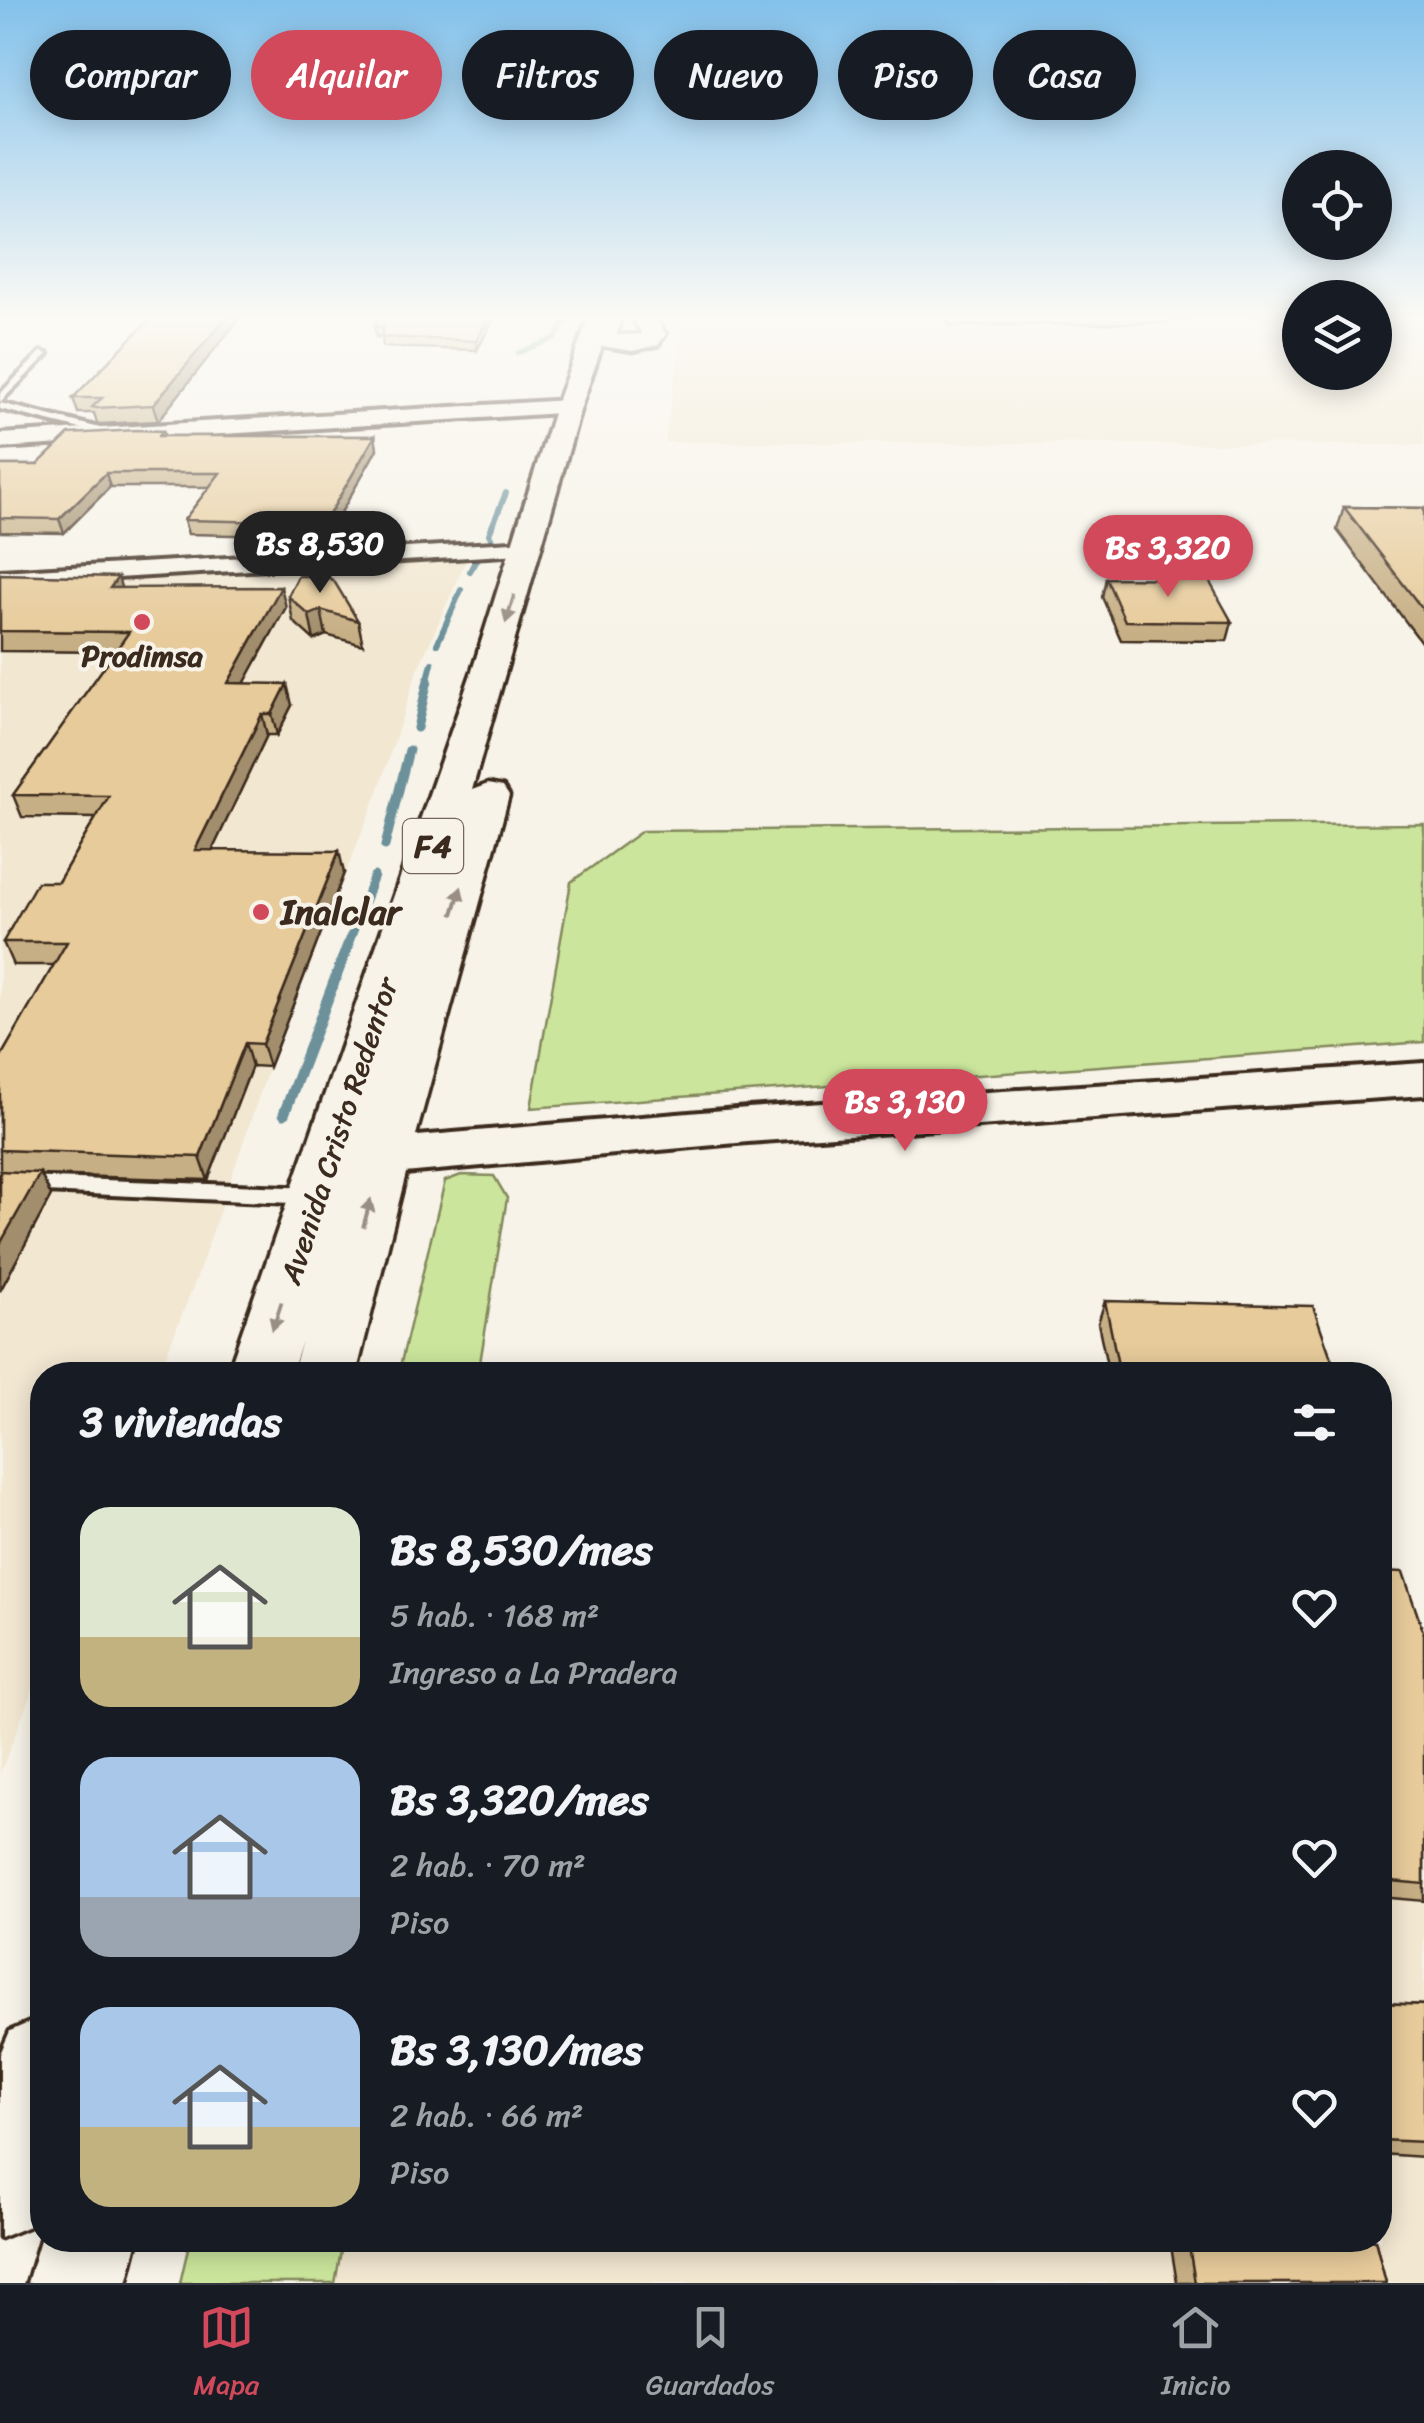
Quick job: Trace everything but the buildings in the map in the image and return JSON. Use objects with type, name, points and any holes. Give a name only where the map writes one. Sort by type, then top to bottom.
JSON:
[{"type":"highway","name":"Avenida Cristo Redentor","points":[[263,1362],[572,422]]},
{"type":"highway","name":"Avenida Cristo Redentor","points":[[327,1362],[382,1156],[529,659],[580,422]]},
{"type":"highway","points":[[0,2190],[30,2099]]},
{"type":"highway","points":[[76,2283],[85,2252]]},
{"type":"street","points":[[0,442],[114,434],[189,422]]},
{"type":"street","points":[[0,578],[528,548]]},
{"type":"street","points":[[382,1156],[748,1125],[1424,1079]]},
{"type":"lane","points":[[70,422],[114,434]]},
{"type":"lane","points":[[0,1183],[316,1196]]},
{"type":"shaded area","points":[[668,422],[1424,422],[1424,445],[665,442]]},
{"type":"shaded area","points":[[467,558],[417,671],[378,792],[269,1067],[197,1277],[163,1362],[30,1362],[30,1697],[0,1773],[0,586]]},
{"type":"shaded area","points":[[1392,1621],[1424,1702],[1424,2283],[335,2283],[341,2252],[1392,2252]]},
{"type":"green space","points":[[1424,824],[1424,1042],[531,1108],[571,882],[642,831]]},
{"type":"green space","points":[[461,1175],[494,1176],[507,1198],[480,1362],[401,1362],[445,1181]]},
{"type":"green space","points":[[187,2252],[341,2252],[335,2283],[180,2283]]},
{"type":"waterway","points":[[494,543],[489,534],[506,493]]},
{"type":"waterway","points":[[470,571],[477,558]]},
{"type":"waterway","points":[[437,644],[461,590]]},
{"type":"waterway","points":[[427,683],[432,663]]},
{"type":"waterway","points":[[417,728],[428,680]]},
{"type":"waterway","points":[[385,846],[409,750]]},
{"type":"waterway","points":[[347,947],[374,876]]},
{"type":"waterway","points":[[284,1114],[348,945]]},
{"type":"place","name":"Prodimsa","points":[[142,622]]},
{"type":"place","name":"Inalclar","points":[[261,912]]}]
